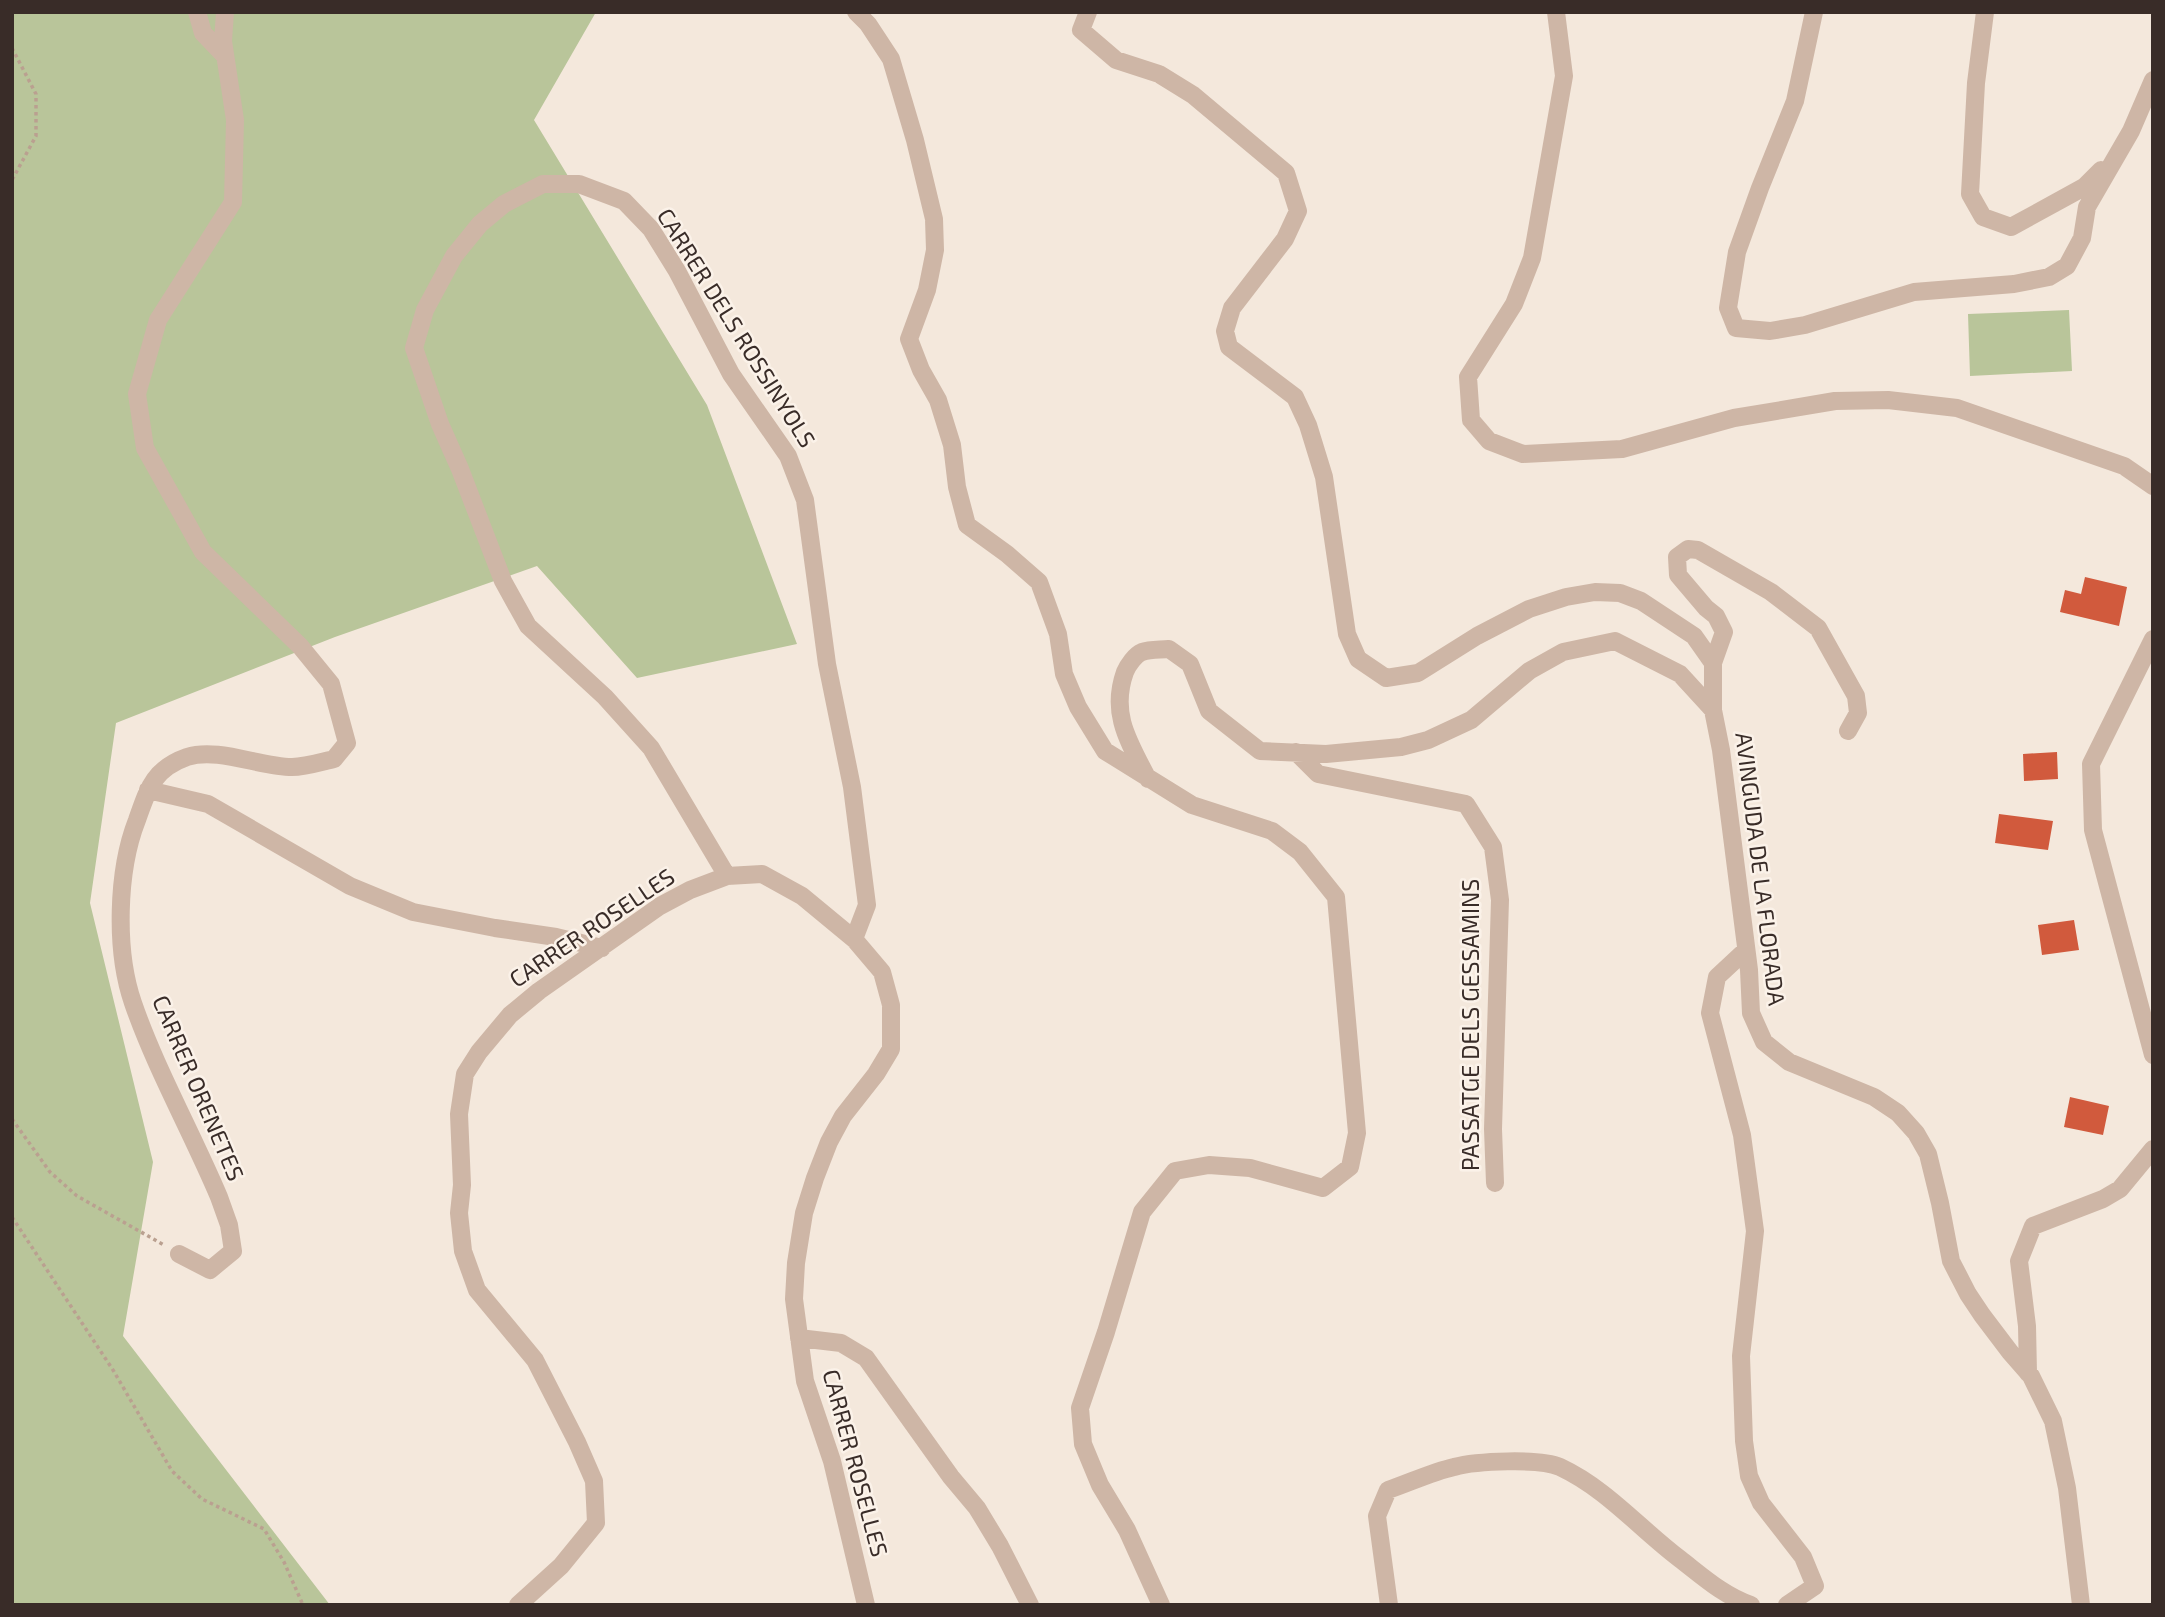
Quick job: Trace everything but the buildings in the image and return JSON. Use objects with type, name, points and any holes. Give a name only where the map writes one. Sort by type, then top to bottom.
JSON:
[{"type":"street","points":[[197,12],[203,33],[225,56]]},
{"type":"street","name":"CARRER ORENETES","points":[[178,1254],[210,1270],[233,1251],[229,1224],[219,1197],[132,1001],[123,953],[120,898],[128,843],[148,790],[160,770],[189,756],[227,755],[293,767],[334,759],[346,743],[331,684],[300,646],[203,552],[145,448],[137,394],[158,320],[233,202],[235,120],[225,56],[225,12]]},
{"type":"street","points":[[856,12],[868,24],[891,59],[915,140],[934,219],[935,250],[927,290],[909,339],[938,400],[952,444],[957,487],[967,525],[1039,582],[1058,634],[1064,674],[1078,708],[1105,751],[1192,805],[1272,831],[1300,852],[1336,897],[1357,1133],[1350,1167],[1323,1188],[1250,1168],[1209,1165],[1175,1171],[1142,1212],[1080,1408],[1083,1444],[1100,1485],[1126,1530],[1161,1605]]},
{"type":"street","points":[[1088,12],[1081,30],[1116,60],[1159,74],[1193,95],[1286,173],[1298,211],[1285,239],[1232,308],[1225,331],[1229,346],[1295,397],[1308,425],[1324,477],[1347,634],[1358,659],[1386,678],[1418,674],[1476,636],[1529,609],[1595,592],[1620,593],[1642,601],[1694,636],[1713,663]]},
{"type":"street","points":[[1556,12],[1564,76],[1532,258],[1514,304],[1468,377],[1471,420],[1489,441],[1523,454],[1622,449],[1734,418],[1835,401],[1888,400],[1956,408],[2124,466],[2153,486]]},
{"type":"street","points":[[1814,12],[1795,101],[1738,252],[1728,308],[1736,328],[1770,331],[1805,325],[1914,292],[2014,284],[2049,277],[2067,266],[2082,238],[2087,207],[2131,131],[2153,80]]},
{"type":"street","points":[[1985,12],[1976,83],[1970,194],[1983,217],[2011,227],[2084,187],[2119,153]]},
{"type":"street","name":"CARRER DELS ROSSINYOLS","points":[[727,876],[651,748],[605,697],[528,626],[503,581],[440,424],[414,348],[425,310],[454,256],[480,225],[505,204],[543,184],[579,184],[624,201],[651,229],[677,271],[731,373],[788,456],[806,500],[827,664],[854,801],[867,905],[854,939]]},
{"type":"street","points":[[1713,710],[1713,663],[1724,632],[1716,616],[1678,575],[1677,557],[1688,549],[1698,550],[1771,592],[1818,628],[1856,696],[1858,713],[1848,731]]},
{"type":"street","points":[[2153,639],[2091,764],[2093,830],[2153,1055]]},
{"type":"street","name":"AVINGUDA DE LA FLORADA","points":[[1148,779],[1119,715],[1119,690],[1128,666],[1142,652],[1169,649],[1190,664],[1209,711],[1260,751],[1339,753],[1401,747],[1428,740],[1471,720],[1530,671],[1563,652],[1615,641],[1681,674],[1713,710],[1721,750],[1746,950],[1751,1013],[1764,1042],[1789,1062],[1874,1097],[1898,1113],[1916,1133],[1928,1154],[1951,1261],[1982,1315],[2028,1373],[2053,1421],[2062,1456],[2081,1605]]},
{"type":"street","name":"PASSATGE DELS GESSAMINS","points":[[1296,752],[1318,774],[1465,804],[1493,847],[1500,900],[1493,1129],[1495,1183]]},
{"type":"street","points":[[148,790],[208,804],[350,886],[413,912],[602,947]]},
{"type":"street","name":"CARRER ROSELLES","points":[[518,1605],[561,1566],[596,1523],[594,1481],[535,1360],[477,1290],[463,1251],[459,1213],[462,1185],[459,1114],[465,1074],[478,1052],[510,1015],[538,991],[660,906],[690,890],[727,876],[762,874],[802,896],[854,939],[882,972],[891,1005],[891,1049],[876,1074],[843,1116],[815,1178],[804,1213],[796,1263],[794,1299],[805,1381],[832,1461],[866,1605]]},
{"type":"street","points":[[1746,950],[1717,977],[1710,1013],[1742,1135],[1755,1231],[1741,1356],[1744,1441],[1749,1476],[1761,1503],[1803,1557],[1815,1586],[1787,1605]]},
{"type":"street","points":[[2028,1373],[2027,1326],[2019,1261],[2033,1226],[2104,1199],[2120,1189],[2153,1149]]},
{"type":"street","points":[[799,1338],[841,1343],[866,1358],[951,1477],[977,1508],[1030,1605]]},
{"type":"street","points":[[1389,1605],[1377,1516],[1388,1490],[1455,1466],[1527,1461],[1558,1466],[1581,1479],[1633,1517],[1668,1550],[1733,1599],[1751,1605]]},
{"type":"path","points":[[12,48],[36,94],[36,136],[12,180]]},
{"type":"path","points":[[12,1119],[50,1172],[77,1196],[178,1254]]},
{"type":"path","points":[[12,1217],[113,1370],[172,1471],[202,1499],[264,1529],[284,1562],[303,1605]]},
{"type":"green space","points":[[12,12],[596,12],[534,120],[707,405],[797,644],[637,678],[537,566],[335,637],[116,723],[90,903],[153,1162],[123,1336],[330,1605],[12,1605]]},
{"type":"green space","points":[[2069,310],[2072,371],[1970,376],[1968,314]]}]
